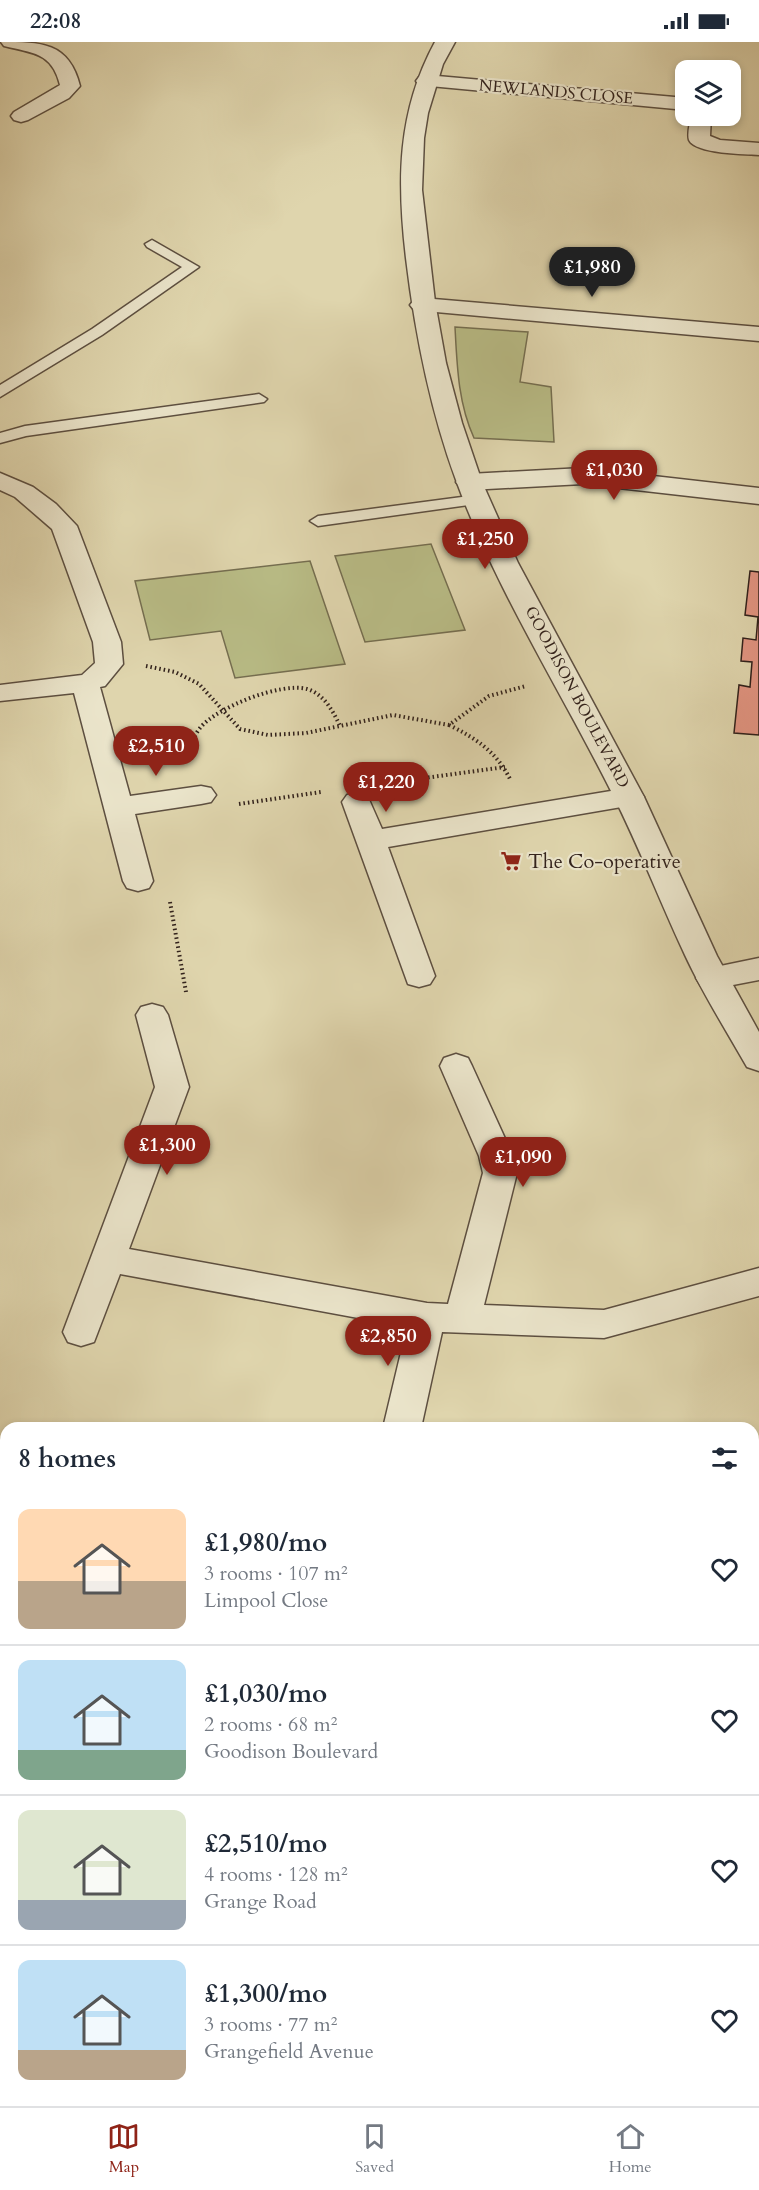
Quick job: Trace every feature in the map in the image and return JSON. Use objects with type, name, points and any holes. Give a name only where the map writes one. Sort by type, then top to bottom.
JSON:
[{"type":"street","points":[[10,42],[51,52],[63,61],[70,86],[63,94],[21,116]]},
{"type":"street","name":"GOODISON BOULEVARD","points":[[445,42],[426,81],[412,150],[412,207],[422,305],[448,420],[473,491],[502,555],[630,797],[712,978],[759,1059]]},
{"type":"street","name":"NEWLANDS CLOSE","points":[[426,81],[675,103]]},
{"type":"street","points":[[700,126],[699,139],[717,146],[759,149]]},
{"type":"street","points":[[422,305],[759,334]]},
{"type":"street","points":[[473,491],[583,476],[759,496]]},
{"type":"street","points":[[0,481],[24,492],[64,526],[107,642],[109,664],[95,680],[85,683],[0,693]]},
{"type":"street","points":[[85,683],[138,881]]},
{"type":"street","points":[[119,807],[201,795]]},
{"type":"street","points":[[354,795],[420,976]]},
{"type":"street","points":[[371,840],[630,797]]},
{"type":"street","points":[[712,978],[759,969]]},
{"type":"street","points":[[81,1332],[172,1087],[152,1015]]},
{"type":"street","points":[[404,1422],[500,1173],[496,1156],[456,1066]]},
{"type":"street","points":[[109,1259],[444,1318],[604,1324],[759,1282]]},
{"type":"lane","points":[[0,392],[97,332],[192,267],[152,244]]},
{"type":"lane","points":[[0,438],[25,431],[259,399]]},
{"type":"lane","points":[[318,521],[473,491]]},
{"type":"path","points":[[109,664],[142,666],[174,672],[199,684],[240,729],[268,735],[306,733],[393,715],[449,725],[483,741],[505,767],[526,814]]},
{"type":"path","points":[[449,725],[489,696],[567,680]]},
{"type":"path","points":[[157,801],[160,784],[167,774],[187,756],[200,728],[224,710],[280,689],[304,688],[322,696],[340,726]]},
{"type":"path","points":[[201,795],[231,805],[354,795],[505,767]]},
{"type":"path","points":[[138,881],[165,878],[188,1004],[152,1015]]},
{"type":"green space","points":[[455,327],[528,332],[520,382],[551,387],[554,442],[474,438],[461,398]]},
{"type":"green space","points":[[431,544],[465,630],[365,642],[335,556]]},
{"type":"green space","points":[[310,561],[345,664],[235,678],[221,631],[150,640],[135,581]]},
{"type":"building","points":[[750,571],[759,572],[759,735],[734,733],[739,685],[750,687],[752,662],[741,661],[743,638],[756,640],[758,617],[745,615]]},
{"type":"place","name":"The Co-operative","points":[[511,861]]}]
